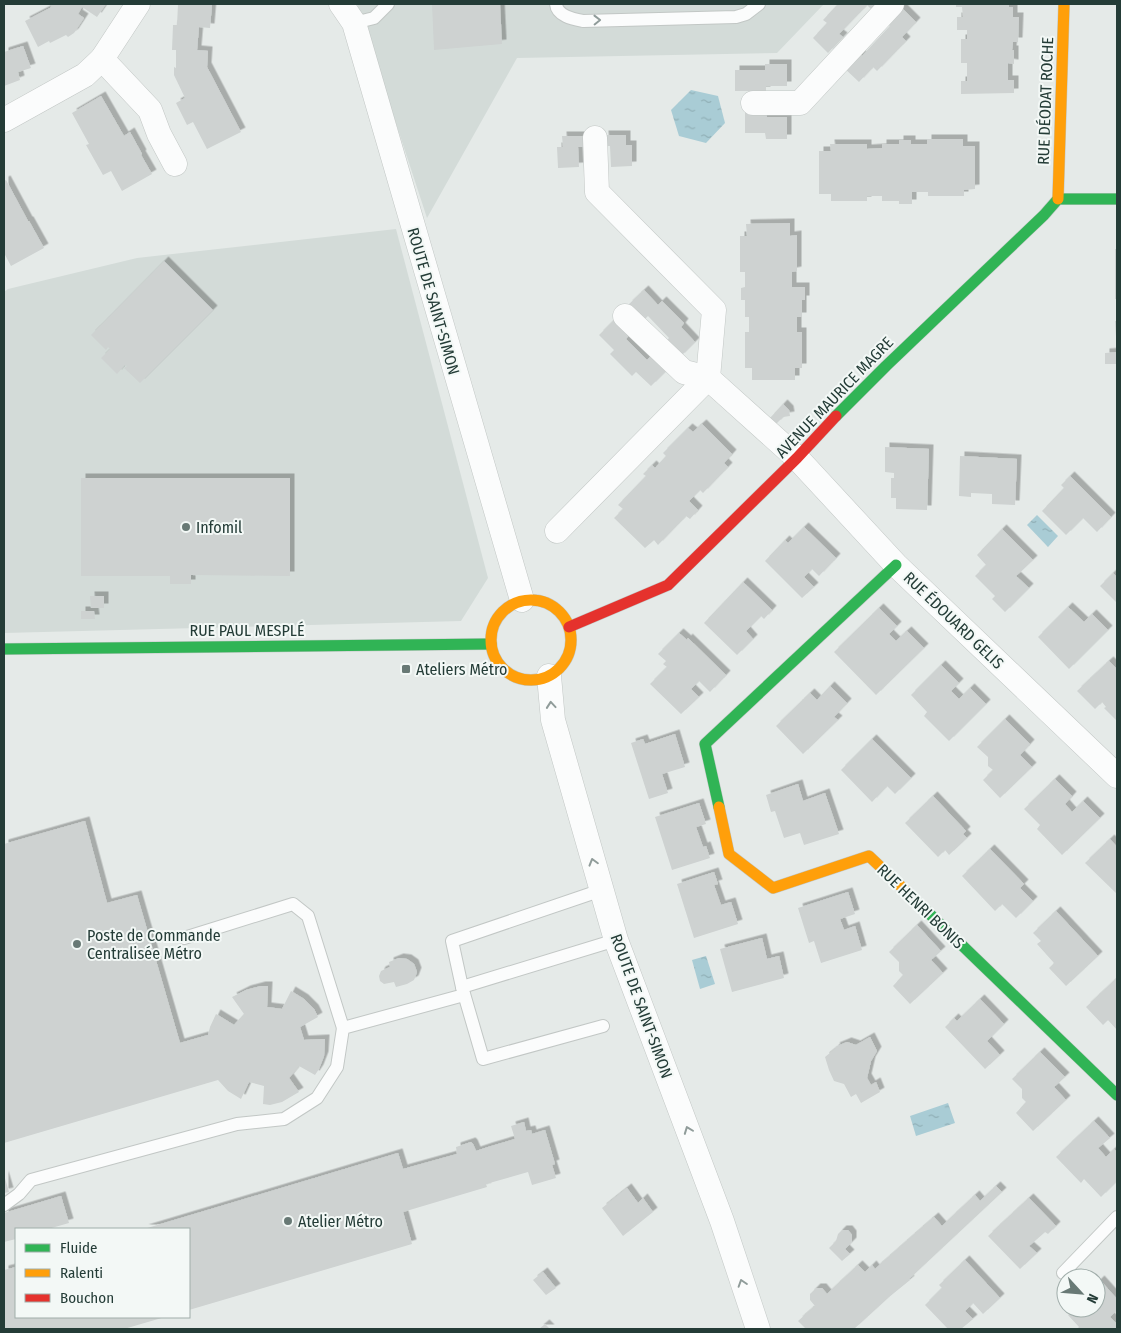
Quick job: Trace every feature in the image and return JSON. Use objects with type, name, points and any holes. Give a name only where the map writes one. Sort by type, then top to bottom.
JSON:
[{"type":"street","points":[[4,120],[85,75],[102,58],[138,4]]},
{"type":"street","points":[[753,103],[800,103],[892,4]]},
{"type":"street","name":"RUE DÉODAT ROCHE","points":[[1058,199],[1064,4]]},
{"type":"street","name":"ROUTE DE SAINT-SIMON","points":[[348,14],[522,600]]},
{"type":"street","points":[[102,58],[150,110],[159,134],[175,164]]},
{"type":"street","points":[[557,531],[708,378],[714,310],[596,192],[594,138]]},
{"type":"street","points":[[1058,199],[1117,199]]},
{"type":"street","name":"AVENUE MAURICE MAGRE","points":[[569,627],[668,585],[797,458],[886,366],[1044,215],[1058,199]]},
{"type":"street","points":[[625,316],[684,372],[708,378]]},
{"type":"street","name":"RUE ÉDOUARD GELIS","points":[[708,378],[797,458],[896,565],[1117,776]]},
{"type":"street","name":"RUE HENRI BONIS","points":[[896,565],[705,744],[729,854],[773,888],[869,856],[1117,1095]]},
{"type":"street","points":[[522,600],[548,604],[561,613],[569,627],[571,637],[569,651],[559,668],[548,676],[532,680],[514,676],[500,666],[495,657],[491,644],[494,624],[498,616],[509,606],[522,600]]},
{"type":"street","name":"RUE PAUL MESPLÉ","points":[[4,649],[491,644]]},
{"type":"street","name":"ROUTE DE SAINT-SIMON","points":[[548,676],[552,720],[616,940],[722,1221],[758,1329]]},
{"type":"lane","points":[[348,14],[374,18],[388,4]]},
{"type":"lane","points":[[556,4],[556,8],[563,15],[583,21],[736,17],[746,14],[760,4]]},
{"type":"lane","points":[[601,889],[452,940],[463,991],[483,1059],[603,1026]]},
{"type":"lane","points":[[4,1204],[19,1194],[31,1180],[237,1124],[284,1119],[317,1098],[337,1067],[343,1028],[308,916],[293,904],[184,938]]},
{"type":"lane","points":[[343,1028],[463,991],[616,940]]},
{"type":"lane","points":[[1068,1268],[1117,1217]]},
{"type":"shaded area","points":[[357,4],[824,4],[777,53],[517,58],[427,218]]},
{"type":"shaded area","points":[[396,229],[488,578],[461,621],[4,633],[4,292],[8,289],[137,258]]},
{"type":"water","points":[[691,90],[718,96],[725,123],[706,143],[679,136],[671,110]]},
{"type":"water","points":[[1037,515],[1058,536],[1048,547],[1027,525]]},
{"type":"water","points":[[706,956],[715,984],[700,989],[692,960]]},
{"type":"water","points":[[948,1103],[955,1123],[916,1136],[910,1116]]},
{"type":"building","points":[[53,4],[106,4],[97,17],[82,7],[78,14],[84,18],[74,33],[50,43],[49,41],[38,47],[25,21],[50,8]]},
{"type":"building","points":[[178,4],[212,4],[210,28],[199,27],[197,50],[208,51],[207,67],[241,132],[207,149],[193,122],[187,125],[176,103],[185,98],[174,75],[176,50],[172,50],[173,25],[177,25]]},
{"type":"building","points":[[432,4],[500,4],[502,44],[434,50]]},
{"type":"building","points":[[838,4],[875,4],[871,9],[867,5],[839,34],[843,37],[828,53],[813,38],[827,23],[823,20]]},
{"type":"building","points":[[956,4],[1009,4],[1009,7],[1013,7],[1013,17],[1019,17],[1018,42],[1013,42],[1012,50],[1014,50],[1014,64],[1008,63],[1008,80],[1014,80],[1014,93],[961,94],[961,81],[967,81],[967,63],[961,63],[961,39],[967,39],[967,30],[957,30],[957,17],[963,17],[962,7],[956,7]]},
{"type":"building","points":[[901,7],[916,22],[902,37],[906,41],[877,71],[873,67],[859,82],[843,67],[858,52],[862,56],[890,26],[886,23]]},
{"type":"building","points":[[23,46],[31,68],[18,72],[20,80],[4,86],[4,52]]},
{"type":"building","points":[[765,64],[787,64],[787,86],[766,86],[766,91],[735,91],[735,70],[765,70]]},
{"type":"building","points":[[101,96],[124,136],[130,132],[152,174],[122,191],[111,171],[103,175],[86,145],[89,144],[72,113]]},
{"type":"building","points":[[745,112],[766,112],[767,117],[787,117],[787,139],[766,139],[765,133],[745,133]]},
{"type":"building","points":[[604,135],[626,135],[626,145],[632,145],[632,166],[611,167],[610,146],[605,146]]},
{"type":"building","points":[[562,136],[584,136],[584,147],[578,147],[579,167],[558,168],[557,147],[563,147]]},
{"type":"building","points":[[927,139],[963,139],[963,146],[975,146],[975,189],[964,190],[964,196],[928,196],[928,192],[912,192],[912,204],[899,204],[899,201],[882,201],[882,196],[867,196],[867,201],[831,201],[831,194],[819,194],[819,151],[831,151],[830,144],[867,144],[867,149],[882,148],[882,144],[899,144],[899,140],[911,140],[911,144],[927,144]]},
{"type":"building","points":[[6,180],[44,248],[11,266],[4,253],[4,181]]},
{"type":"building","points":[[790,223],[790,236],[797,235],[797,271],[792,272],[792,287],[805,287],[805,300],[802,300],[802,317],[797,317],[797,332],[802,332],[802,368],[795,368],[795,380],[752,380],[752,368],[745,368],[745,332],[749,332],[749,317],[745,317],[745,300],[741,300],[741,288],[745,287],[745,272],[740,272],[740,236],[747,236],[746,224]]},
{"type":"building","points":[[1115,249],[1117,249],[1117,299],[1115,299]]},
{"type":"building","points":[[164,261],[213,310],[140,383],[124,368],[127,366],[125,365],[117,374],[101,358],[110,349],[108,347],[106,350],[91,335]]},
{"type":"building","points":[[644,290],[658,305],[662,301],[684,323],[681,327],[695,342],[680,357],[665,342],[669,338],[648,316],[644,320],[628,305]]},
{"type":"building","points":[[614,320],[629,335],[626,339],[647,360],[651,356],[666,371],[651,386],[636,372],[632,376],[610,354],[614,350],[599,335]]},
{"type":"building","points":[[1115,321],[1117,321],[1117,337],[1116,337]]},
{"type":"building","points":[[1117,352],[1117,364],[1105,364],[1105,353]]},
{"type":"building","points":[[783,404],[789,410],[790,416],[783,417],[776,424],[770,418]]},
{"type":"building","points":[[702,424],[732,454],[724,463],[728,467],[703,493],[700,490],[689,501],[698,510],[690,519],[686,516],[658,545],[654,540],[645,548],[614,518],[623,509],[618,505],[646,476],[643,474],[652,465],[655,468],[666,456],[663,453],[688,428],[693,432]]},
{"type":"building","points":[[885,447],[929,449],[927,510],[896,509],[896,498],[891,498],[891,478],[894,478],[894,473],[885,472]]},
{"type":"building","points":[[960,456],[1017,459],[1015,505],[992,504],[992,494],[971,493],[971,497],[959,496]]},
{"type":"building","points":[[1070,476],[1111,517],[1097,532],[1083,518],[1066,535],[1042,511],[1064,488],[1061,485]]},
{"type":"building","name":"Infomil","points":[[81,478],[290,478],[290,576],[191,575],[191,584],[170,584],[170,576],[81,576]]},
{"type":"building","points":[[804,527],[836,558],[819,576],[812,569],[804,577],[814,587],[802,598],[765,561],[785,540],[788,543]]},
{"type":"building","points":[[1002,529],[1033,560],[1016,576],[1029,588],[1005,612],[992,599],[995,596],[975,576],[986,565],[977,555]]},
{"type":"building","points":[[1113,573],[1116,576],[1117,574],[1117,603],[1100,586]]},
{"type":"building","points":[[743,582],[772,610],[764,619],[761,616],[746,631],[753,639],[737,655],[704,623]]},
{"type":"building","points":[[90,596],[104,596],[104,608],[91,608]]},
{"type":"building","points":[[1068,607],[1084,622],[1092,614],[1108,630],[1069,669],[1038,637]]},
{"type":"building","points":[[879,608],[897,626],[889,634],[896,641],[907,631],[924,648],[876,695],[834,652]]},
{"type":"building","points":[[81,611],[94,611],[95,619],[81,619]]},
{"type":"building","points":[[679,633],[687,640],[688,638],[726,675],[710,692],[699,681],[691,689],[699,697],[681,714],[650,684],[667,667],[663,664],[666,661],[658,654]]},
{"type":"building","points":[[1109,661],[1117,669],[1117,721],[1104,708],[1106,707],[1102,702],[1095,709],[1077,691]]},
{"type":"building","points":[[941,665],[959,683],[951,691],[959,699],[970,688],[986,704],[949,741],[924,716],[927,712],[911,695]]},
{"type":"building","points":[[830,686],[847,703],[834,717],[838,720],[803,754],[776,726],[810,693],[817,700]]},
{"type":"building","points":[[1005,719],[1030,744],[1020,755],[1032,767],[1000,798],[983,780],[993,770],[988,766],[988,757],[977,747]]},
{"type":"building","points":[[675,734],[685,767],[662,774],[668,793],[649,799],[631,743],[643,739],[645,744]]},
{"type":"building","points":[[872,739],[911,778],[895,794],[887,786],[872,802],[841,770]]},
{"type":"building","points":[[1055,779],[1072,796],[1065,804],[1072,812],[1083,801],[1100,818],[1062,855],[1037,829],[1040,825],[1024,809]]},
{"type":"building","points":[[798,784],[803,801],[825,793],[839,834],[804,845],[800,833],[784,838],[775,811],[771,812],[766,795]]},
{"type":"building","points":[[933,796],[966,831],[963,834],[967,838],[949,855],[945,850],[938,857],[905,823]]},
{"type":"building","points":[[699,803],[706,824],[696,827],[703,847],[706,846],[710,858],[672,870],[655,817]]},
{"type":"building","name":"Poste de Commande Centralisée Métro","points":[[85,821],[107,903],[137,895],[180,1043],[208,1035],[216,1014],[234,1025],[244,1014],[232,997],[246,990],[261,986],[268,986],[267,1007],[282,1009],[291,991],[304,999],[314,1009],[318,1017],[300,1027],[304,1040],[325,1039],[324,1056],[315,1075],[299,1066],[289,1078],[299,1092],[282,1102],[270,1105],[263,1104],[264,1086],[249,1082],[241,1099],[228,1091],[218,1080],[4,1143],[4,844]]},
{"type":"building","points":[[1110,839],[1117,847],[1117,894],[1085,863]]},
{"type":"building","points":[[990,849],[1024,884],[1020,888],[1033,901],[1016,918],[1002,904],[995,911],[962,876]]},
{"type":"building","points":[[714,872],[718,884],[714,885],[721,905],[731,902],[738,924],[694,938],[677,884]]},
{"type":"building","points":[[848,892],[855,914],[840,919],[844,930],[855,926],[862,950],[821,963],[814,941],[809,943],[798,908]]},
{"type":"building","points":[[1056,911],[1098,956],[1066,986],[1049,968],[1054,963],[1037,944],[1041,941],[1033,933]]},
{"type":"building","points":[[917,925],[941,951],[931,960],[943,973],[910,1004],[893,986],[903,975],[899,971],[899,962],[889,952]]},
{"type":"building","points":[[762,938],[767,959],[779,956],[784,978],[732,992],[720,949]]},
{"type":"building","points":[[399,958],[407,959],[414,964],[417,972],[414,980],[396,987],[394,982],[384,984],[380,981],[381,971],[390,967],[389,962]]},
{"type":"building","points":[[1117,978],[1117,1030],[1108,1020],[1103,1025],[1086,1007]]},
{"type":"building","points":[[980,999],[1004,1024],[987,1041],[1000,1055],[985,1069],[945,1027],[954,1018],[957,1021]]},
{"type":"building","points":[[870,1037],[877,1051],[871,1061],[867,1078],[871,1085],[876,1082],[880,1092],[861,1103],[856,1094],[851,1097],[844,1084],[834,1081],[825,1057],[835,1047],[847,1042],[856,1045]]},
{"type":"building","points":[[1040,1052],[1065,1077],[1054,1087],[1066,1100],[1033,1131],[1016,1113],[1026,1102],[1022,1098],[1022,1089],[1012,1079]]},
{"type":"building","points":[[1094,1121],[1110,1138],[1098,1148],[1106,1157],[1114,1149],[1117,1152],[1117,1181],[1101,1197],[1084,1179],[1081,1183],[1056,1157]]},
{"type":"building","name":"Atelier Métro","points":[[524,1122],[526,1131],[531,1130],[532,1134],[545,1130],[555,1164],[552,1165],[556,1178],[532,1185],[528,1172],[486,1184],[487,1187],[403,1212],[412,1244],[190,1310],[190,1228],[147,1228],[398,1153],[403,1169],[457,1154],[456,1147],[471,1142],[476,1151],[515,1139],[511,1126]]},
{"type":"building","points":[[4,1175],[9,1192],[4,1193]]},
{"type":"building","points":[[996,1186],[1002,1192],[910,1280],[854,1329],[806,1329],[798,1321],[815,1306],[810,1300],[810,1294],[816,1288],[822,1288],[827,1294],[858,1265],[865,1272],[872,1265],[875,1269],[934,1217],[942,1226],[975,1195],[980,1201]]},
{"type":"building","points":[[627,1188],[638,1203],[643,1198],[653,1212],[623,1236],[602,1208]]},
{"type":"building","points":[[61,1196],[69,1223],[52,1228],[15,1228],[15,1239],[4,1242],[4,1213]]},
{"type":"building","points":[[1029,1198],[1056,1226],[1048,1234],[1045,1232],[1029,1246],[1037,1253],[1020,1269],[988,1236]]},
{"type":"building","points":[[842,1230],[848,1230],[852,1235],[852,1242],[845,1249],[850,1254],[842,1261],[829,1248],[836,1241],[838,1234]]},
{"type":"building","points":[[965,1260],[1000,1298],[983,1314],[973,1303],[965,1311],[973,1319],[961,1329],[948,1329],[925,1305],[942,1288],[939,1285]]},
{"type":"building","points":[[15,1267],[15,1318],[162,1318],[124,1329],[4,1329],[4,1270]]},
{"type":"building","points":[[543,1272],[556,1288],[546,1295],[533,1280]]},
{"type":"building","points":[[1106,1287],[1117,1299],[1117,1310],[1110,1317],[1117,1324],[1117,1329],[1077,1329],[1079,1327],[1071,1318],[1106,1318]]},
{"type":"building","points":[[545,1324],[550,1329],[539,1329]]},
{"type":"traffic: fast","points":[[836,416],[1044,215],[1058,199],[1117,199]]},
{"type":"traffic: fast","points":[[719,807],[705,744],[896,565]]},
{"type":"traffic: fast","points":[[4,649],[491,644]]},
{"type":"traffic: fast","points":[[909,894],[1117,1095]]},
{"type":"traffic: slow","points":[[1058,199],[1064,4]]},
{"type":"traffic: slow","points":[[531,600],[546,603],[559,612],[568,625],[571,640],[568,655],[559,668],[546,677],[531,680],[516,677],[503,668],[494,655],[491,640],[494,625],[503,612],[516,603],[531,600]]},
{"type":"traffic: slow","points":[[719,807],[729,854],[773,888],[869,856],[909,894]]},
{"type":"traffic: jam","points":[[569,627],[668,585],[797,458],[836,416]]},
{"type":"place","name":"Infomil","points":[[186,527]]},
{"type":"place","name":"Ateliers Métro","points":[[406,669]]},
{"type":"place","name":"Poste de Commande Centralisée Métro","points":[[77,944]]},
{"type":"place","name":"Atelier Métro","points":[[288,1221]]}]
